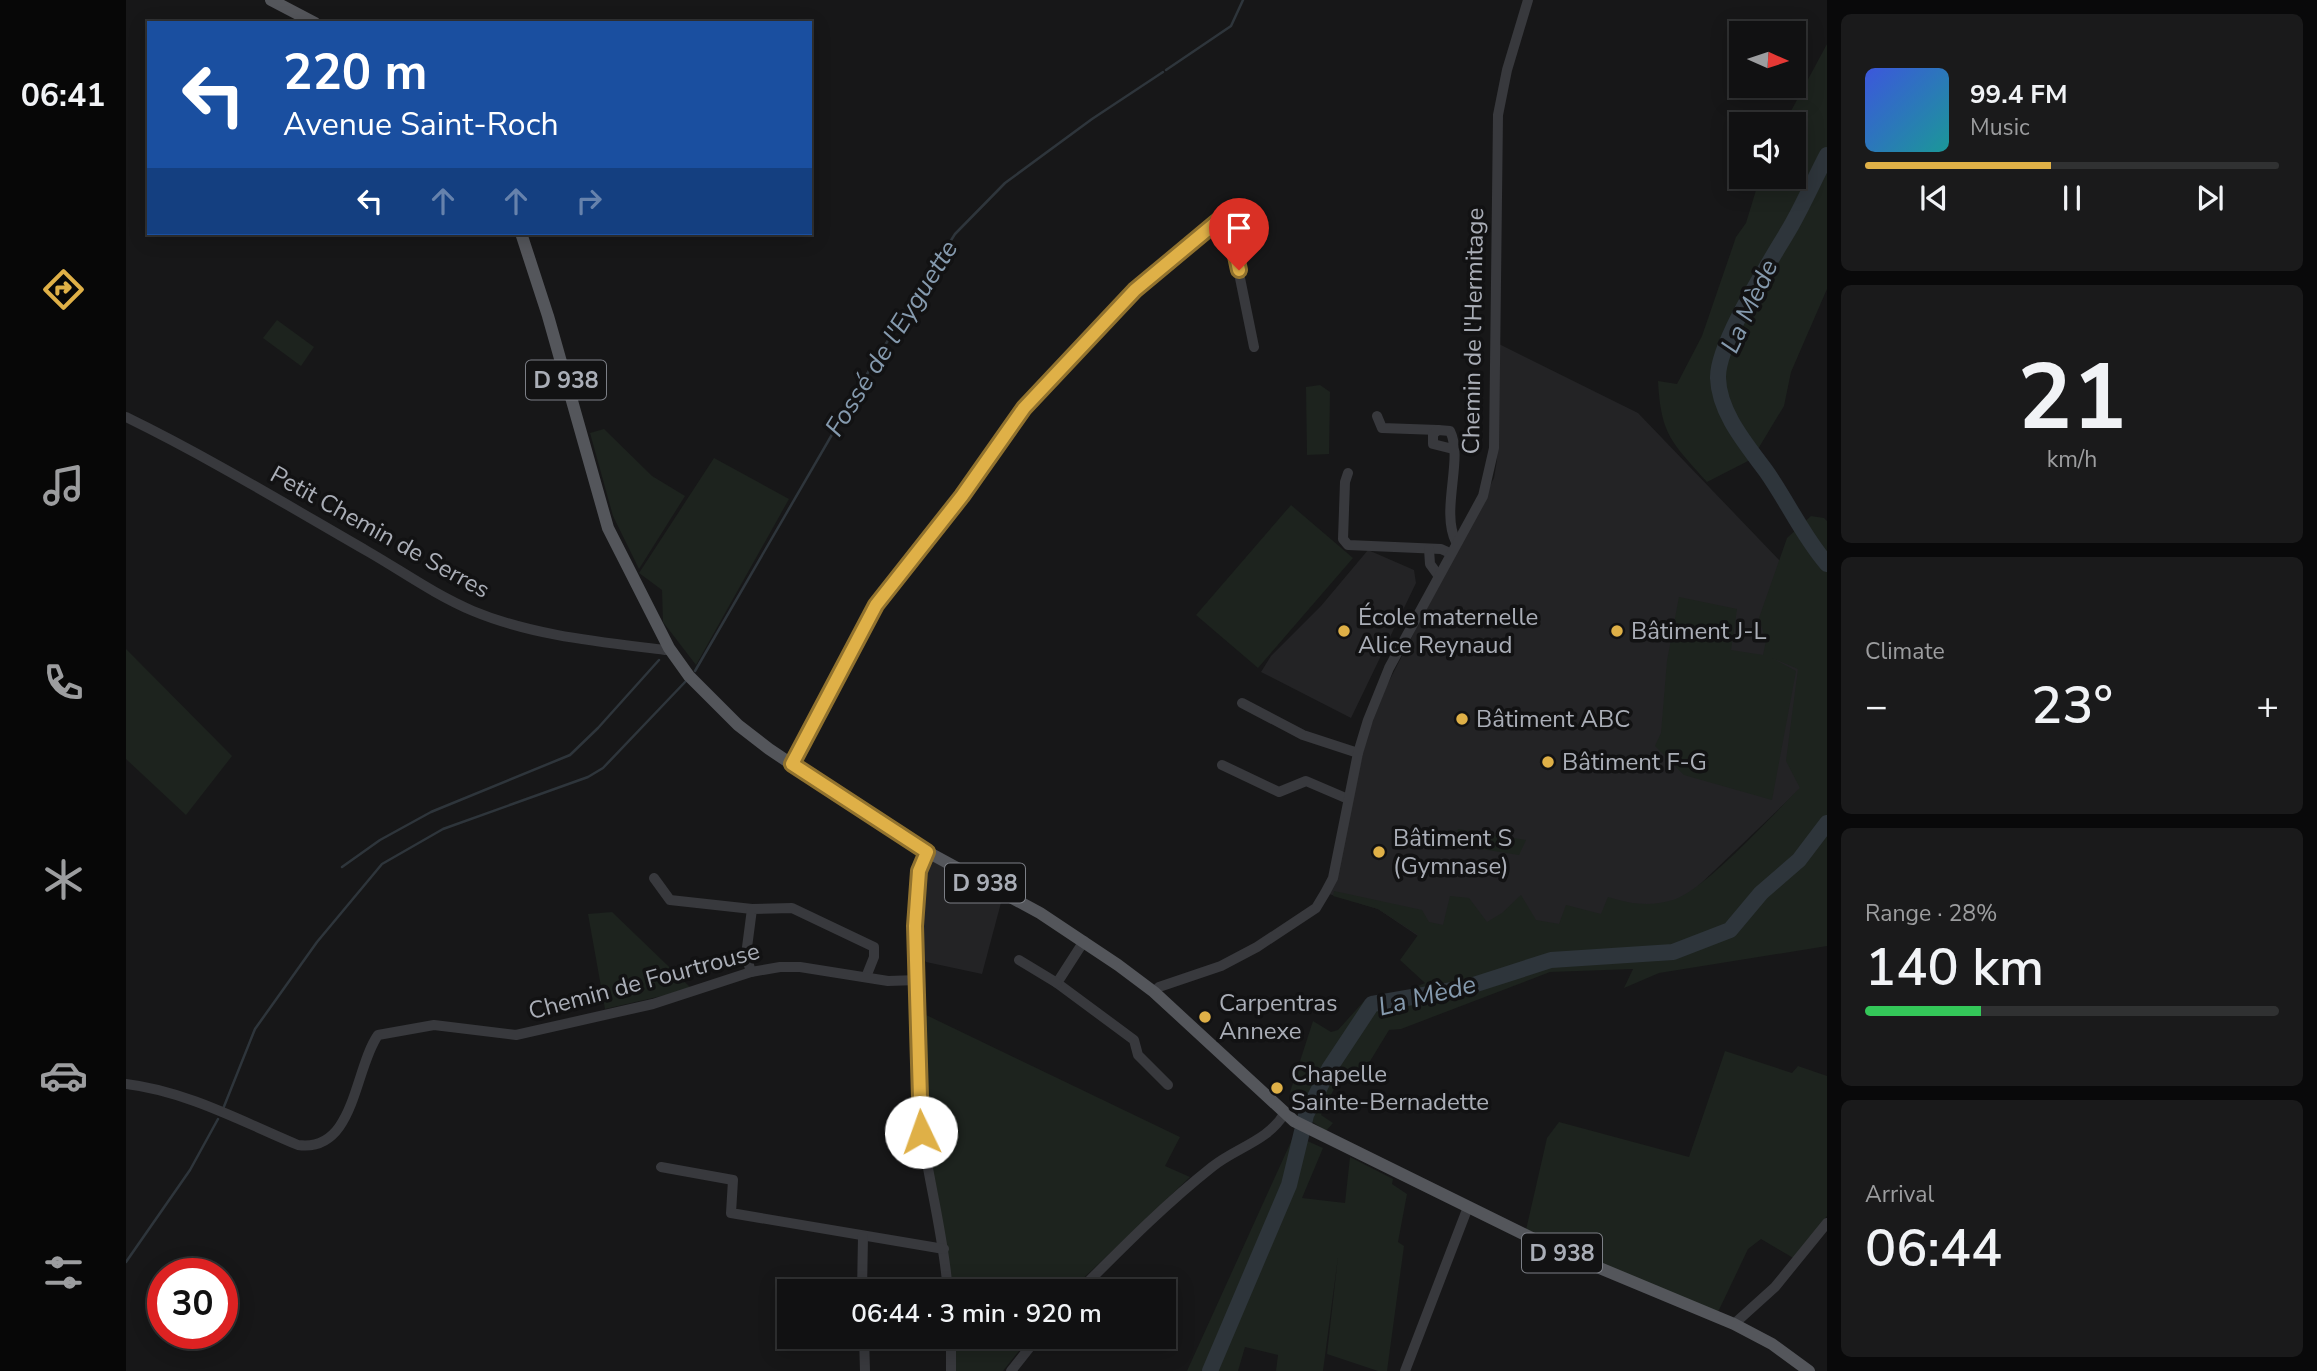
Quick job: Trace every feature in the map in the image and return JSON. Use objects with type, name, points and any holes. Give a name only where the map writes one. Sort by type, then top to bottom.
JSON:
[{"type":"main road","points":[[271,0],[311,21]]},
{"type":"main road","name":"D 938","points":[[522,235],[548,316],[608,528],[669,648],[689,676],[729,716],[792,764],[927,852],[1040,913],[1084,941],[1154,992],[1289,1117],[1580,1261],[1734,1324],[1772,1345],[1809,1371]]},
{"type":"street","name":"Chemin de l'Hermitage","points":[[1154,992],[1239,957],[1316,908],[1333,878],[1358,753],[1389,668],[1483,496],[1492,466],[1498,115],[1507,70],[1528,0]]},
{"type":"street","points":[[792,764],[876,605],[962,496],[1024,408],[1135,290],[1225,215],[1254,346]]},
{"type":"street","points":[[1377,416],[1382,428],[1450,431],[1451,523],[1456,542]]},
{"type":"street","name":"Petit Chemin de Serres","points":[[126,417],[176,441],[412,579],[474,611],[533,629],[597,642],[664,650],[669,648]]},
{"type":"street","points":[[1348,473],[1345,482],[1345,543],[1450,553]]},
{"type":"street","points":[[1429,549],[1430,564],[1438,575]]},
{"type":"street","points":[[1242,703],[1303,735],[1358,753]]},
{"type":"street","points":[[1222,765],[1279,792],[1306,781],[1348,799]]},
{"type":"street","points":[[927,852],[918,876],[921,1132],[944,1249],[947,1279]]},
{"type":"street","points":[[654,878],[670,900],[752,909],[792,908],[874,947],[874,957],[866,977]]},
{"type":"street","points":[[751,972],[746,955],[752,909]]},
{"type":"street","points":[[1057,983],[1084,941]]},
{"type":"street","points":[[1019,960],[1057,983],[1134,1040],[1138,1055],[1168,1084]]},
{"type":"street","name":"Chemin de Fourtrouse","points":[[126,1084],[148,1086],[189,1099],[298,1145],[309,1147],[330,1138],[344,1122],[368,1050],[378,1035],[434,1025],[516,1035],[653,1004],[751,972],[792,966],[902,982],[918,980]]},
{"type":"street","points":[[1092,1279],[1196,1180],[1229,1153],[1269,1133],[1289,1117]]},
{"type":"street","points":[[661,1167],[733,1180],[731,1213],[944,1249]]},
{"type":"street","points":[[1405,1371],[1468,1207]]},
{"type":"street","points":[[1734,1324],[1775,1287],[1827,1223]]},
{"type":"street","points":[[862,1279],[863,1237]]},
{"type":"street","points":[[864,1349],[865,1371]]},
{"type":"street","points":[[951,1349],[951,1371]]},
{"type":"street","points":[[1011,1371],[1028,1349]]},
{"type":"shaded area","points":[[1827,44],[1827,148],[1806,189],[1806,112],[1790,112],[1798,98],[1806,98],[1806,83]]},
{"type":"shaded area","points":[[1827,164],[1827,289],[1791,372],[1784,406],[1755,454],[1735,422],[1721,377],[1739,322],[1798,222]]},
{"type":"shaded area","points":[[1756,189],[1806,189],[1733,321],[1713,376],[1717,396],[1731,429],[1750,460],[1707,482],[1670,437],[1662,414],[1658,381],[1677,384],[1702,336],[1736,237],[1746,223]]},
{"type":"shaded area","points":[[277,320],[314,347],[301,366],[263,338]]},
{"type":"shaded area","points":[[1499,344],[1638,413],[1807,589],[1826,764],[1650,932],[1418,936],[1378,909],[1329,894],[1367,736],[1387,685],[1494,478],[1497,460]]},
{"type":"shaded area","points":[[1320,385],[1330,392],[1329,454],[1307,455],[1306,387]]},
{"type":"shaded area","points":[[604,429],[652,476],[685,496],[639,569],[613,516],[590,433]]},
{"type":"shaded area","points":[[714,458],[789,499],[696,665],[663,622],[662,590],[639,573]]},
{"type":"shaded area","points":[[1291,505],[1353,558],[1258,668],[1196,615]]},
{"type":"shaded area","points":[[1811,516],[1827,521],[1827,946],[1659,973],[1624,988],[1633,969],[1550,972],[1401,1029],[1389,1030],[1361,1076],[1340,1077],[1321,1115],[1333,1123],[1326,1131],[1293,1109],[1290,1092],[1313,1021],[1331,1032],[1338,1030],[1365,1000],[1399,994],[1425,983],[1400,960],[1418,935],[1378,909],[1333,896],[1334,891],[1422,910],[1429,922],[1443,925],[1450,896],[1469,898],[1487,922],[1502,913],[1521,895],[1536,920],[1559,924],[1566,905],[1601,914],[1608,897],[1640,904],[1665,902],[1687,893],[1703,882],[1800,788],[1786,761],[1798,669],[1772,658],[1796,671],[1772,800],[1684,775],[1655,746],[1661,733],[1667,661],[1679,597],[1737,609],[1731,650],[1763,655],[1766,641],[1759,618],[1787,538]]},
{"type":"shaded area","name":"École maternelle Alice Reynaud","points":[[1368,550],[1414,570],[1416,583],[1351,718],[1261,672],[1271,656],[1321,606]]},
{"type":"shaded area","points":[[126,649],[232,756],[186,815],[126,759]]},
{"type":"shaded area","points":[[1458,829],[1526,840],[1519,855],[1456,845]]},
{"type":"shaded area","points":[[929,859],[1002,899],[982,974],[926,962],[920,952],[923,873]]},
{"type":"shaded area","points":[[612,912],[692,989],[605,1009],[588,914]]},
{"type":"shaded area","points":[[922,1013],[1180,1137],[1165,1166],[1190,1177],[1083,1279],[948,1279],[924,1132]]},
{"type":"shaded area","points":[[1725,1051],[1792,1073],[1798,1066],[1827,1076],[1827,1216],[1795,1259],[1761,1239],[1748,1249],[1718,1312],[1568,1252],[1526,1230],[1547,1138],[1559,1122],[1689,1157]]},
{"type":"shaded area","points":[[1294,1135],[1323,1148],[1302,1198],[1345,1203],[1350,1157],[1393,1179],[1392,1184],[1407,1194],[1398,1242],[1404,1246],[1387,1371],[1378,1371],[1327,1354],[1338,1257],[1323,1371],[1276,1371],[1278,1355],[1245,1347],[1238,1371],[1187,1371]]},
{"type":"shaded area","points":[[954,1349],[1020,1349],[1003,1371],[953,1371]]},
{"type":"waterway","name":"Fossé de l'Eyguette","points":[[1166,70],[1231,26],[1243,0]]},
{"type":"waterway","name":"Fossé de l'Eyguette","points":[[695,671],[870,369],[955,234],[1005,183],[1092,119],[1163,72]]},
{"type":"waterway","name":"La Mède","points":[[1827,155],[1796,217],[1736,323],[1726,344],[1718,378],[1723,404],[1735,428],[1827,564]]},
{"type":"waterway","points":[[342,867],[380,840],[431,812],[570,755],[659,660]]},
{"type":"waterway","name":"Fossé de l'Eyguette","points":[[223,1109],[255,1029],[317,942],[382,864],[443,829],[588,777],[603,768],[686,681]]},
{"type":"waterway","name":"La Mède","points":[[1210,1371],[1289,1185],[1306,1115],[1329,1069],[1372,1004],[1464,988],[1551,960],[1673,952],[1730,930],[1761,893],[1799,860],[1827,823]]},
{"type":"waterway","name":"Fossé de l'Eyguette","points":[[126,1262],[190,1170],[218,1119]]},
{"type":"place","name":"École maternelle Alice Reynaud","points":[[1344,631]]},
{"type":"place","name":"Bâtiment J-L","points":[[1617,631]]},
{"type":"place","name":"Bâtiment ABC","points":[[1462,719]]},
{"type":"place","name":"Bâtiment F-G","points":[[1548,762]]},
{"type":"place","name":"Bâtiment S (Gymnase)","points":[[1379,852]]},
{"type":"place","name":"Carpentras Annexe","points":[[1205,1017]]},
{"type":"place","name":"Chapelle Sainte-Bernadette","points":[[1277,1088]]},
{"type":"route","points":[[921,1132],[918,1077],[920,1012],[915,926],[919,871],[927,852],[900,837],[792,764],[868,617],[962,496],[1024,408],[1135,290],[1225,215],[1239,270]]}]
